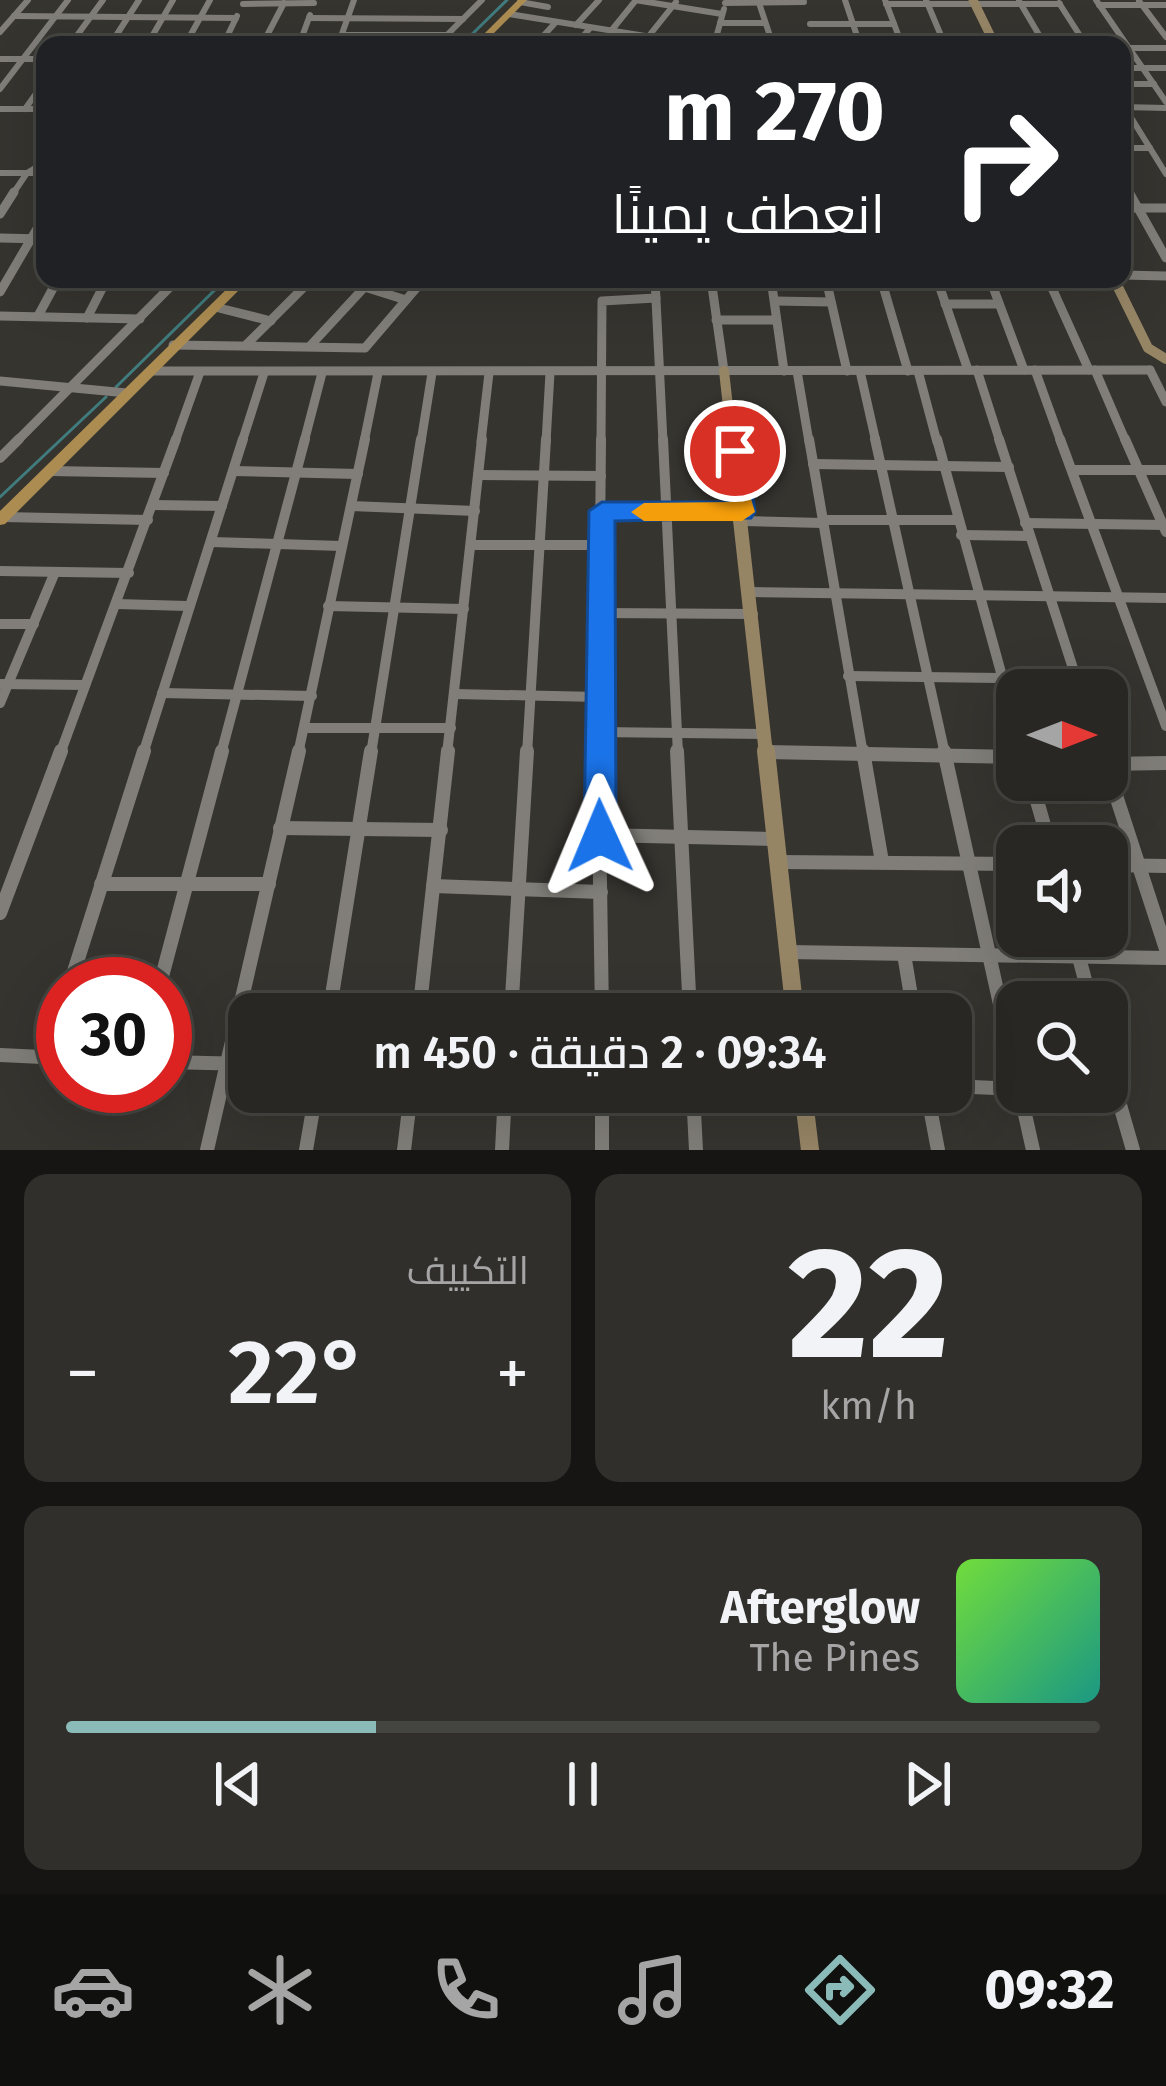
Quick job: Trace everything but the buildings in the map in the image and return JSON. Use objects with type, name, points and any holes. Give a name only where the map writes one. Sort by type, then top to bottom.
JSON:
[{"type":"main road","points":[[486,36],[522,1]]},
{"type":"main road","points":[[2,518],[235,288]]},
{"type":"street","points":[[0,32],[28,0]]},
{"type":"street","points":[[41,36],[68,0]]},
{"type":"street","points":[[77,36],[103,0]]},
{"type":"street","points":[[116,36],[139,0]]},
{"type":"street","points":[[152,36],[173,0]]},
{"type":"street","points":[[190,36],[210,0]]},
{"type":"street","points":[[354,0],[342,35],[448,35],[482,0]]},
{"type":"street","points":[[382,18],[388,0]]},
{"type":"street","points":[[538,19],[555,0]]},
{"type":"street","points":[[576,25],[599,0]]},
{"type":"street","points":[[611,31],[636,0],[675,3],[721,18],[765,23]]},
{"type":"street","points":[[845,0],[857,36]]},
{"type":"street","points":[[227,36],[244,2],[315,1],[302,36]]},
{"type":"street","points":[[522,1],[548,7]]},
{"type":"street","points":[[716,36],[726,1],[804,1],[814,36]]},
{"type":"street","points":[[758,1],[770,36]]},
{"type":"street","points":[[266,36],[281,2]]},
{"type":"street","points":[[899,36],[886,2],[1059,2],[1080,36]]},
{"type":"street","points":[[927,2],[941,36]]},
{"type":"street","points":[[974,2],[991,36]]},
{"type":"street","points":[[1020,2],[1040,36]]},
{"type":"street","points":[[1098,2],[1166,5]]},
{"type":"street","points":[[1098,2],[1118,36]]},
{"type":"street","points":[[649,36],[675,3]]},
{"type":"street","points":[[1140,3],[1161,25],[1166,38]]},
{"type":"street","points":[[509,14],[642,36]]},
{"type":"street","points":[[14,16],[236,18]]},
{"type":"street","points":[[309,18],[463,19]]},
{"type":"street","points":[[543,36],[556,22]]},
{"type":"street","points":[[810,24],[894,24]]},
{"type":"street","points":[[583,36],[590,28]]},
{"type":"street","points":[[0,89],[36,42]]},
{"type":"street","points":[[1131,48],[1166,48]]},
{"type":"street","points":[[1131,55],[1166,105],[1131,106]]},
{"type":"street","points":[[0,59],[36,59]]},
{"type":"street","points":[[1131,68],[1166,68]]},
{"type":"street","points":[[1131,84],[1154,84]]},
{"type":"street","points":[[25,109],[36,94]]},
{"type":"street","points":[[0,121],[4,109],[36,109]]},
{"type":"street","points":[[1131,118],[1166,172]]},
{"type":"street","points":[[1131,148],[1150,148]]},
{"type":"street","points":[[0,214],[27,173],[36,168]]},
{"type":"street","points":[[0,173],[36,173]]},
{"type":"street","points":[[1131,196],[1166,258]]},
{"type":"street","points":[[1131,208],[1166,208]]},
{"type":"street","points":[[0,292],[36,229]]},
{"type":"street","points":[[0,238],[36,239]]},
{"type":"street","points":[[1131,277],[1166,276]]},
{"type":"street","points":[[38,316],[53,288]]},
{"type":"street","points":[[88,318],[102,288]]},
{"type":"street","points":[[0,458],[169,288]]},
{"type":"street","points":[[247,345],[303,288]]},
{"type":"street","points":[[310,346],[364,288]]},
{"type":"street","points":[[380,288],[406,300]]},
{"type":"street","points":[[173,345],[365,348],[416,288]]},
{"type":"street","points":[[656,288],[689,993]]},
{"type":"street","points":[[712,288],[743,517],[793,993]]},
{"type":"street","points":[[773,288],[776,320],[814,464],[882,862]]},
{"type":"street","points":[[828,288],[881,466],[996,983]]},
{"type":"street","points":[[885,288],[945,466],[999,669]]},
{"type":"street","points":[[939,288],[1009,467],[1073,669]]},
{"type":"street","points":[[994,288],[1072,470],[1166,726]]},
{"type":"street","points":[[1025,523],[1165,527],[1052,288]]},
{"type":"street","points":[[150,371],[1150,370],[1163,358],[1148,348],[1123,288]]},
{"type":"street","points":[[602,993],[598,732],[603,299],[656,298]]},
{"type":"street","points":[[775,301],[831,302]]},
{"type":"street","points":[[945,304],[1000,304]]},
{"type":"street","points":[[215,307],[272,321]]},
{"type":"street","points":[[0,316],[140,319]]},
{"type":"street","points":[[716,320],[776,320]]},
{"type":"street","points":[[1150,370],[1166,402]]},
{"type":"street","points":[[0,914],[200,372]]},
{"type":"street","points":[[78,957],[264,373]]},
{"type":"street","points":[[167,957],[322,373]]},
{"type":"street","points":[[207,1150],[312,695],[378,373]]},
{"type":"street","points":[[332,993],[432,373]]},
{"type":"street","points":[[421,993],[489,373]]},
{"type":"street","points":[[513,993],[550,373]]},
{"type":"street","points":[[0,381],[127,393]]},
{"type":"street","points":[[0,443],[14,443]]},
{"type":"street","points":[[814,464],[1009,467]]},
{"type":"street","points":[[1072,470],[1166,470]]},
{"type":"street","points":[[50,471],[164,472]]},
{"type":"street","points":[[234,471],[358,474]]},
{"type":"street","points":[[478,475],[601,476]]},
{"type":"street","points":[[153,505],[222,506]]},
{"type":"street","points":[[351,506],[475,511]]},
{"type":"street","points":[[602,511],[823,522],[956,520]]},
{"type":"street","points":[[2,518],[148,520]]},
{"type":"street","points":[[962,536],[1029,536]]},
{"type":"street","points":[[211,542],[342,546]]},
{"type":"street","points":[[471,545],[601,545]]},
{"type":"street","points":[[0,571],[129,573]]},
{"type":"street","points":[[0,703],[4,684],[55,572]]},
{"type":"street","points":[[751,592],[1166,598]]},
{"type":"street","points":[[118,604],[188,606]]},
{"type":"street","points":[[328,606],[464,609]]},
{"type":"street","points":[[600,613],[753,614]]},
{"type":"street","points":[[0,624],[34,624]]},
{"type":"street","points":[[848,676],[996,678]]},
{"type":"street","points":[[1150,681],[1166,681]]},
{"type":"street","points":[[4,684],[85,685]]},
{"type":"street","points":[[162,693],[312,695]]},
{"type":"street","points":[[454,694],[599,697]]},
{"type":"street","points":[[304,728],[451,728]]},
{"type":"street","points":[[598,732],[764,734]]},
{"type":"street","points":[[766,752],[996,756]]},
{"type":"street","points":[[1128,765],[1166,763]]},
{"type":"street","points":[[1119,801],[1166,949]]},
{"type":"street","points":[[280,828],[440,830]]},
{"type":"street","points":[[600,836],[775,839]]},
{"type":"street","points":[[778,862],[996,864]]},
{"type":"street","points":[[1128,865],[1166,866]]},
{"type":"street","points":[[0,868],[18,868]]},
{"type":"street","points":[[101,884],[269,884]]},
{"type":"street","points":[[433,886],[601,892]]},
{"type":"street","points":[[788,952],[996,955]]},
{"type":"street","points":[[904,954],[910,993]]},
{"type":"street","points":[[1128,956],[1166,958]]},
{"type":"street","points":[[0,1055],[36,1056]]},
{"type":"street","points":[[192,1063],[226,1064]]},
{"type":"street","points":[[306,1150],[312,1113]]},
{"type":"street","points":[[404,1150],[408,1113]]},
{"type":"street","points":[[502,1150],[504,1113]]},
{"type":"street","points":[[602,1113],[602,1150]]},
{"type":"street","points":[[694,1113],[696,1150]]},
{"type":"street","points":[[805,1113],[809,1150]]},
{"type":"street","points":[[931,1113],[938,1150]]},
{"type":"street","points":[[1024,1113],[1033,1150]]},
{"type":"street","points":[[1122,1113],[1133,1150]]},
{"type":"waterway","points":[[470,36],[507,0]]},
{"type":"waterway","points":[[116,387],[217,288]]},
{"type":"waterway","points":[[0,497],[106,397]]},
{"type":"slow traffic","points":[[644,512],[742,512],[742,505]]},
{"type":"route","points":[[600,836],[602,511],[742,512],[735,451]]}]
